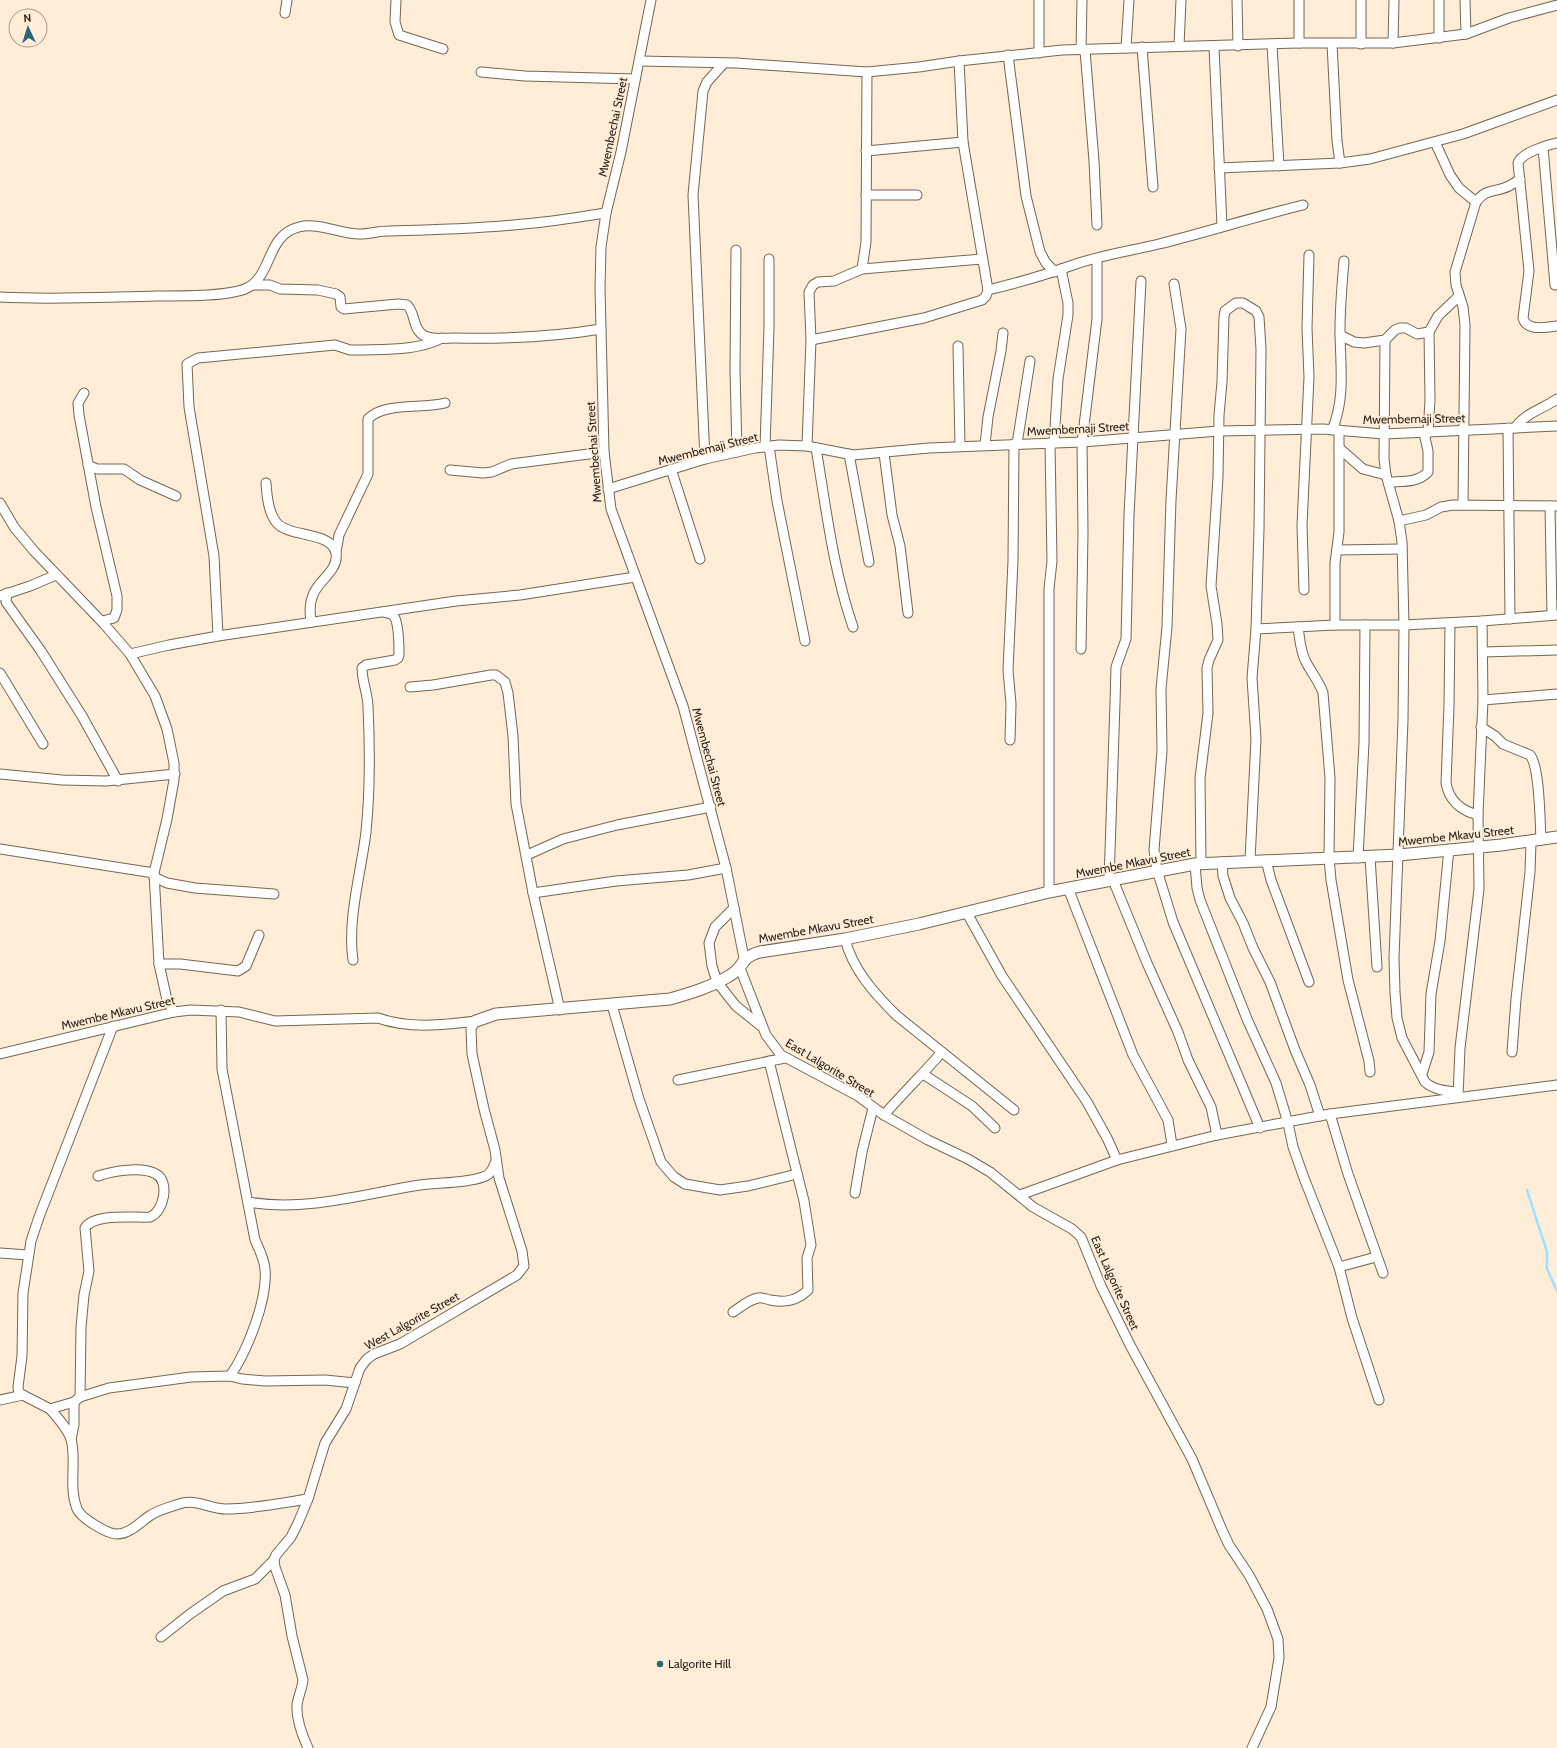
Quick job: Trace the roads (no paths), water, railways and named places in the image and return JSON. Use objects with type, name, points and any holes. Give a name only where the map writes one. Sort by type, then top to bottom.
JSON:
[{"type":"street","points":[[285,13],[287,0]]},
{"type":"street","points":[[396,0],[395,22],[399,35],[443,49]]},
{"type":"street","name":"Mwembechai Street","points":[[651,0],[621,152],[606,213],[600,263],[604,452],[611,509],[683,706],[711,807],[734,908],[742,963]]},
{"type":"street","points":[[1039,53],[1040,0]]},
{"type":"street","points":[[1082,0],[1083,50],[1094,161],[1097,225]]},
{"type":"street","points":[[1126,48],[1129,0]]},
{"type":"street","points":[[1179,46],[1181,0]]},
{"type":"street","points":[[1237,0],[1238,46]]},
{"type":"street","points":[[1299,0],[1299,44]]},
{"type":"street","points":[[1361,0],[1362,44]]},
{"type":"street","points":[[1393,43],[1394,0]]},
{"type":"street","points":[[1439,0],[1439,38]]},
{"type":"street","points":[[1465,0],[1466,34]]},
{"type":"street","points":[[640,61],[724,63],[867,72],[1008,56],[1083,50],[1179,46],[1393,43],[1466,34],[1509,18],[1557,5]]},
{"type":"street","points":[[1332,44],[1337,141],[1340,164]]},
{"type":"street","points":[[1272,45],[1279,166]]},
{"type":"street","points":[[1214,46],[1222,226]]},
{"type":"street","points":[[1142,47],[1153,187]]},
{"type":"street","points":[[1008,56],[1026,196],[1040,252],[1046,263],[1058,271],[1068,303],[1068,315],[1058,379],[1052,443],[1049,892]]},
{"type":"street","points":[[811,340],[924,318],[982,300],[986,296],[988,290],[963,142],[959,61]]},
{"type":"street","points":[[705,459],[699,362],[693,180],[703,91],[707,82],[724,63]]},
{"type":"street","points":[[481,72],[525,76],[636,79]]},
{"type":"street","points":[[862,269],[866,242],[867,72]]},
{"type":"street","points":[[1219,168],[1340,164],[1370,159],[1464,134],[1557,100]]},
{"type":"street","points":[[866,151],[963,142]]},
{"type":"street","points":[[1436,142],[1450,175],[1459,188],[1476,202]]},
{"type":"street","points":[[1557,143],[1543,147],[1519,160],[1518,163],[1529,271],[1523,318],[1524,323],[1529,326],[1557,326]]},
{"type":"street","points":[[1543,147],[1554,285]]},
{"type":"street","points":[[1463,505],[1465,325],[1456,285],[1455,272],[1476,202],[1481,195],[1489,191],[1508,187],[1520,179]]},
{"type":"street","points":[[866,194],[917,195]]},
{"type":"street","points":[[988,290],[1058,271],[1070,265],[1160,244],[1303,205]]},
{"type":"street","points":[[253,285],[262,273],[273,248],[282,236],[290,230],[300,227],[313,227],[361,234],[379,231],[439,230],[524,224],[606,213]]},
{"type":"street","points":[[736,250],[737,452]]},
{"type":"street","points":[[1304,590],[1302,525],[1309,377],[1307,328],[1309,255]]},
{"type":"street","points":[[769,259],[767,447],[805,641]]},
{"type":"street","points":[[853,626],[843,598],[835,564],[812,447],[810,288],[818,282],[834,281],[862,269],[982,259]]},
{"type":"street","points":[[1081,649],[1083,533],[1082,442],[1096,319],[1097,259]]},
{"type":"street","points":[[1335,625],[1339,448],[1336,430],[1341,400],[1340,335],[1344,261]]},
{"type":"street","points":[[1141,282],[1132,438],[1126,639],[1116,667],[1114,682],[1115,703],[1111,880],[1178,1032],[1188,1060],[1211,1107],[1217,1135]]},
{"type":"street","points":[[1174,284],[1181,329],[1167,628],[1161,689],[1161,758],[1154,850],[1157,870],[1173,922],[1260,1128]]},
{"type":"street","points":[[0,297],[37,299],[187,296],[218,294],[244,289],[253,285],[270,285],[280,289],[329,292],[340,297],[342,301],[341,307],[344,309],[398,304],[407,305],[419,332],[430,338],[486,339],[571,334],[601,329]]},
{"type":"street","points":[[1339,448],[1363,469],[1387,478],[1417,480],[1428,472],[1426,433],[1430,400],[1429,332],[1438,316],[1459,296]]},
{"type":"street","points":[[1250,860],[1256,739],[1252,678],[1256,628],[1261,432],[1261,349],[1260,317],[1256,311],[1243,303],[1236,303],[1225,311],[1224,317],[1218,477],[1211,586],[1218,624],[1218,640],[1208,660],[1208,713],[1200,778],[1197,888],[1200,900],[1248,1019],[1276,1083],[1304,1178],[1339,1267],[1352,1318],[1379,1400]]},
{"type":"street","points":[[1340,335],[1354,342],[1364,343],[1385,340],[1395,330],[1400,328],[1406,328],[1417,334],[1429,332]]},
{"type":"street","points":[[986,445],[988,417],[1001,351],[1003,332]]},
{"type":"street","points":[[218,636],[214,556],[189,407],[187,364],[198,358],[335,345],[350,350],[408,347],[433,342],[442,338]]},
{"type":"street","points":[[1385,340],[1384,434],[1387,478],[1399,521],[1402,549],[1404,625],[1399,855],[1394,958],[1397,1018],[1402,1038],[1425,1082],[1430,1087],[1458,1095]]},
{"type":"street","points":[[958,346],[960,446]]},
{"type":"street","points":[[1010,740],[1011,704],[1008,655],[1013,568],[1016,444],[1030,361]]},
{"type":"street","points":[[84,393],[78,407],[96,507],[118,602],[114,618],[102,622]]},
{"type":"street","points":[[1510,619],[1508,506],[1512,428],[1521,419],[1557,399]]},
{"type":"street","points":[[311,622],[310,604],[313,593],[320,581],[332,570],[336,560],[339,535],[368,474],[368,419],[377,411],[445,403]]},
{"type":"street","name":"Mwembemaji Street","points":[[608,488],[705,459],[779,445],[812,447],[849,454],[884,453],[960,446],[1082,442],[1219,431],[1261,432],[1336,430],[1384,434],[1557,426]]},
{"type":"street","points":[[450,470],[483,473],[492,472],[511,464],[562,456],[604,452]]},
{"type":"street","points":[[884,453],[892,515],[900,546],[908,613]]},
{"type":"street","points":[[849,454],[869,562]]},
{"type":"street","points":[[88,465],[97,469],[124,469],[143,482],[176,496]]},
{"type":"street","points":[[671,469],[700,558]]},
{"type":"street","points":[[266,483],[269,508],[275,521],[280,526],[315,536],[330,544],[336,552]]},
{"type":"street","points":[[0,503],[14,527],[56,575],[102,622],[130,654],[152,691],[161,711],[171,742],[174,774],[167,819],[154,875],[159,964],[167,1000],[174,1012]]},
{"type":"street","points":[[1256,628],[1450,623],[1554,615],[1554,506],[1463,505],[1441,507],[1426,515],[1399,521]]},
{"type":"street","points":[[1337,550],[1402,549]]},
{"type":"street","points":[[56,575],[4,595],[6,602],[41,652],[82,716],[118,781]]},
{"type":"street","points":[[130,654],[218,636],[456,601],[520,595],[635,577]]},
{"type":"street","points":[[353,960],[352,934],[366,832],[368,793],[368,698],[362,668],[366,664],[395,660],[399,655],[397,624],[395,618],[392,614],[384,612]]},
{"type":"street","points":[[1458,1095],[1460,1048],[1479,888],[1480,847],[1478,815],[1483,700],[1482,621]]},
{"type":"street","points":[[1450,623],[1450,706],[1446,784],[1447,790],[1461,809],[1478,815]]},
{"type":"street","points":[[1358,858],[1364,743],[1365,625]]},
{"type":"street","points":[[1298,627],[1300,649],[1305,661],[1321,686],[1323,693],[1330,778],[1328,858],[1342,950],[1370,1072]]},
{"type":"street","points":[[1483,652],[1557,650]]},
{"type":"street","points":[[0,673],[43,744]]},
{"type":"street","points":[[410,687],[433,685],[491,675],[496,675],[505,682],[508,693],[513,736],[516,804],[527,855],[533,893],[560,1010]]},
{"type":"street","points":[[1483,700],[1557,694]]},
{"type":"street","points":[[1481,727],[1495,736],[1503,744],[1530,755],[1533,759],[1537,782],[1536,841],[1530,872],[1516,999],[1512,1052]]},
{"type":"street","points":[[0,774],[62,780],[118,781],[174,774]]},
{"type":"street","points":[[527,855],[563,839],[617,825],[711,807]]},
{"type":"street","name":"Mwembe Mkavu Street","points":[[0,1054],[174,1012],[221,1010],[239,1012],[275,1021],[378,1018],[394,1024],[445,1025],[476,1021],[496,1014],[560,1010],[670,999],[693,992],[731,976],[750,954],[845,939],[1049,892],[1157,870],[1198,863],[1250,860],[1358,858],[1399,855],[1536,841],[1557,837]]},
{"type":"street","points":[[1422,1074],[1429,1052],[1432,994],[1440,940],[1449,849]]},
{"type":"street","points":[[0,850],[154,875],[167,883],[195,888],[274,894]]},
{"type":"street","points":[[1370,857],[1376,967]]},
{"type":"street","points":[[1266,860],[1271,880],[1309,982]]},
{"type":"street","points":[[1222,862],[1223,876],[1230,898],[1270,982],[1295,1050],[1325,1115],[1383,1273]]},
{"type":"street","points":[[533,893],[616,881],[688,875],[726,868]]},
{"type":"street","points":[[1068,888],[1133,1055],[1168,1120],[1172,1145]]},
{"type":"street","points":[[734,908],[714,927],[709,943],[712,966],[717,982],[736,1006],[749,1014],[763,1028]]},
{"type":"street","points":[[967,912],[1002,976],[1087,1102],[1108,1138],[1117,1160]]},
{"type":"street","points":[[159,964],[186,965],[238,971],[246,966],[259,935]]},
{"type":"street","points":[[845,939],[849,955],[856,968],[880,999],[896,1015],[941,1053],[1014,1110]]},
{"type":"street","name":"East Lalgorite Street","points":[[742,963],[763,1028],[774,1047],[785,1058],[851,1093],[884,1115],[928,1140],[968,1159],[990,1172],[1033,1207],[1072,1229],[1084,1242],[1101,1286],[1130,1345],[1192,1459],[1229,1545],[1249,1575],[1267,1609],[1278,1639],[1279,1658],[1271,1707],[1252,1748]]},
{"type":"street","points":[[612,1005],[639,1099],[661,1162],[674,1177],[685,1184],[720,1190],[748,1186],[798,1174]]},
{"type":"street","points":[[221,1010],[222,1069],[255,1240],[263,1258],[265,1267],[265,1289],[251,1337],[242,1358],[230,1376]]},
{"type":"street","name":"West Lalgorite Street","points":[[161,1637],[223,1591],[255,1579],[274,1560],[276,1555],[291,1537],[308,1499],[326,1443],[346,1409],[360,1368],[367,1359],[400,1344],[522,1271],[524,1266],[522,1251],[502,1189],[496,1162],[496,1150],[484,1109],[472,1054],[472,1028],[476,1021]]},
{"type":"street","points":[[71,1440],[57,1417],[50,1410],[19,1393],[18,1387],[22,1356],[23,1294],[28,1255],[39,1216],[113,1026]]},
{"type":"street","points":[[884,1115],[907,1088],[923,1074],[941,1053]]},
{"type":"street","points":[[678,1080],[785,1058]]},
{"type":"street","points":[[733,1312],[749,1301],[759,1298],[778,1301],[793,1301],[802,1296],[808,1290],[807,1258],[811,1245],[804,1201],[769,1061]]},
{"type":"street","points":[[923,1074],[972,1106],[995,1128]]},
{"type":"street","points":[[1020,1195],[1117,1160],[1172,1145],[1217,1135],[1325,1115],[1458,1095],[1557,1085]]},
{"type":"street","points":[[855,1194],[862,1152],[873,1108]]},
{"type":"street","points":[[248,1202],[284,1206],[314,1204],[406,1187],[467,1180],[487,1176],[496,1162]]},
{"type":"street","points":[[98,1176],[116,1171],[149,1171],[162,1178],[164,1183],[162,1205],[155,1215],[145,1217],[108,1217],[92,1222],[85,1228],[89,1271],[84,1295],[77,1400],[71,1440],[72,1485],[78,1511],[82,1516],[110,1534],[118,1534],[127,1532],[152,1515],[185,1502],[224,1509],[250,1508],[308,1499]]},
{"type":"street","points":[[0,1253],[28,1255]]},
{"type":"street","points":[[1339,1267],[1376,1257]]},
{"type":"street","points":[[50,1410],[118,1386],[190,1377],[230,1376],[242,1379],[265,1381],[325,1380],[355,1383]]},
{"type":"street","points":[[0,1400],[23,1395]]},
{"type":"street","points":[[274,1560],[285,1595],[292,1636],[302,1676],[302,1684],[297,1706],[302,1735],[308,1748]]},
{"type":"waterway","points":[[1527,1190],[1547,1252],[1547,1269],[1557,1291]]},
{"type":"place","name":"Lalgorite Hill","points":[[660,1664]]}]
